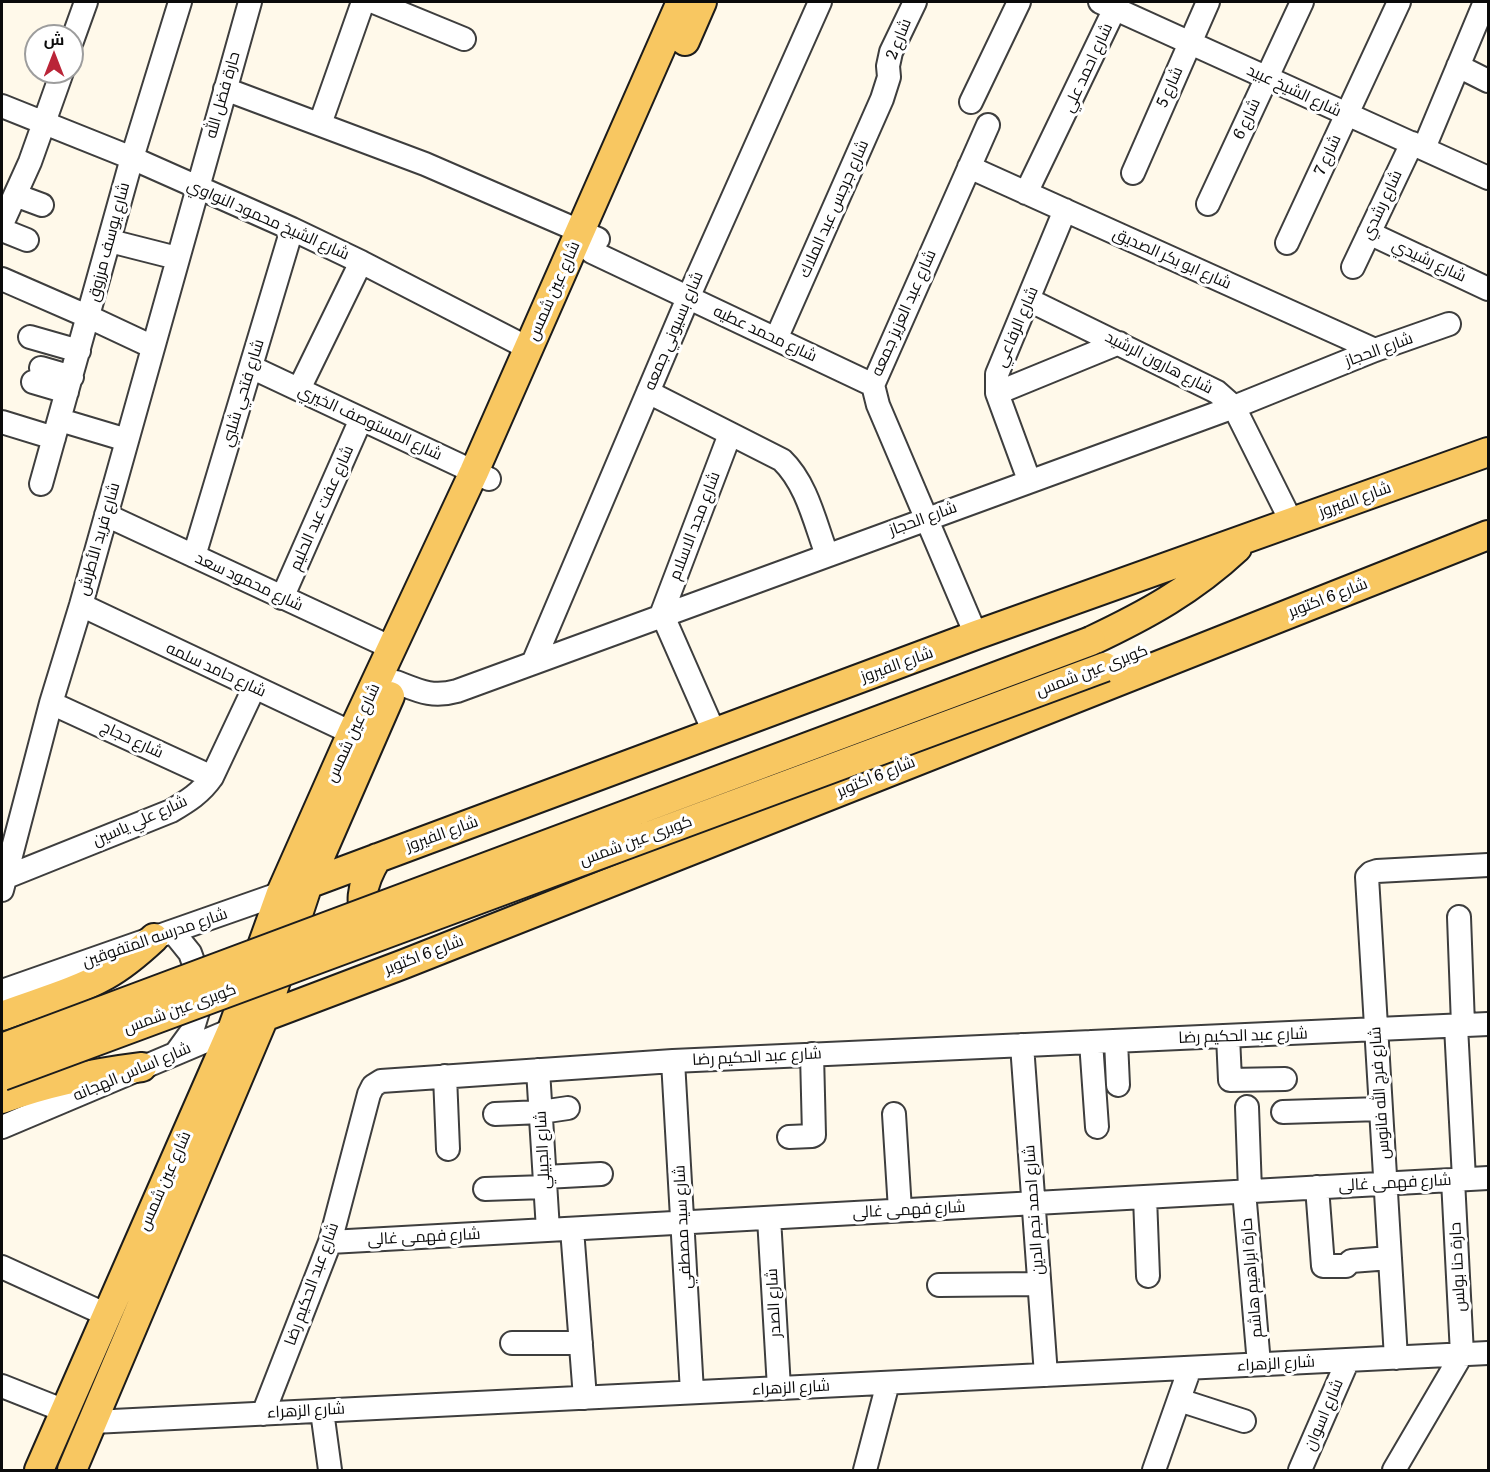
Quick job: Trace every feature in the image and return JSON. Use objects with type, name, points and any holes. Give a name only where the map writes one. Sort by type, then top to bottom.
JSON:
[{"type":"main road","name":"شارع عين شمس","points":[[39,1470],[232,1030],[281,893],[352,734],[392,648],[482,476],[528,348],[590,241],[681,2]]},
{"type":"main road","name":"شارع عين شمس","points":[[72,1470],[264,1017],[308,884],[482,476],[702,2]]},
{"type":"main road","name":"شارع الفيروز","points":[[308,884],[976,635],[1488,452]]},
{"type":"main road","name":"شارع 6 اكتوبر","points":[[264,1017],[404,964],[1488,535]]},
{"type":"main road","name":"كوبرى عين شمس","points":[[2,1048],[1091,640],[1139,619],[1178,596],[1214,569],[1247,539]]},
{"type":"main road","name":"كوبرى عين شمس","points":[[2,1076],[1159,646],[1275,619]]},
{"type":"main road","points":[[377,858],[366,876],[362,897],[364,918],[372,937],[386,953],[404,964]]},
{"type":"main road","points":[[2,1016],[78,988],[106,975],[163,935]]},
{"type":"main road","points":[[2,1099],[50,1083],[142,1067]]},
{"type":"street","points":[[78,24],[86,2]]},
{"type":"street","name":"شارع يوسف مرزوق","points":[[41,484],[132,158],[180,2]]},
{"type":"street","name":"حارة فضل الله","points":[[197,188],[250,2]]},
{"type":"street","points":[[320,124],[363,2]]},
{"type":"street","points":[[374,2],[464,39]]},
{"type":"street","name":"شارع بسيوني جمعه","points":[[533,663],[688,298],[820,2]]},
{"type":"street","name":"شارع 2","points":[[889,77],[888,66],[891,52],[915,2]]},
{"type":"street","points":[[971,102],[1019,2]]},
{"type":"street","name":"شارع 5","points":[[1132,173],[1208,2]]},
{"type":"street","name":"شارع 6","points":[[1208,204],[1302,2]]},
{"type":"street","name":"شارع 7","points":[[1287,243],[1399,2]]},
{"type":"street","name":"شارع رشدي","points":[[1353,267],[1458,66],[1485,2]]},
{"type":"street","name":"شارع الشيخ عبيد","points":[[1111,4],[1190,43],[1488,178]]},
{"type":"street","name":"شارع احمد علي","points":[[1026,193],[1056,134],[1111,4]]},
{"type":"street","points":[[1458,66],[1488,81]]},
{"type":"street","name":"شارع جرجس عبد الملاك","points":[[776,339],[882,99],[889,77]]},
{"type":"street","points":[[2,224],[58,84]]},
{"type":"street","name":"شارع محمد عطيه","points":[[225,88],[425,164],[590,241],[688,298],[873,385]]},
{"type":"street","name":"شارع الشيخ محمود النواوي","points":[[2,106],[132,158],[292,230],[361,262],[528,348]]},
{"type":"street","name":"شارع عبد العزيز جمعه","points":[[976,635],[878,405],[873,385],[988,125]]},
{"type":"street","name":"شارع ابو بكر الصديق","points":[[969,167],[1376,350]]},
{"type":"street","name":"شارع فريد الأطرش","points":[[3,884],[51,703],[81,605],[197,188]]},
{"type":"street","points":[[15,195],[42,205]]},
{"type":"street","name":"شارع الرفاعي","points":[[1029,480],[997,393],[997,374],[1065,210]]},
{"type":"street","points":[[2,230],[27,240]]},
{"type":"street","name":"شارع فتحي شلبي","points":[[194,556],[292,230]]},
{"type":"street","name":"شارع رشيدي","points":[[1369,233],[1488,289]]},
{"type":"street","points":[[110,241],[177,258]]},
{"type":"street","points":[[299,389],[361,262]]},
{"type":"street","points":[[2,279],[153,347]]},
{"type":"street","name":"شارع هارون الرشيد","points":[[1029,300],[1217,392],[1234,407],[1292,523]]},
{"type":"street","name":"شارع الحجاز","points":[[396,682],[425,694],[443,695],[1234,407],[1376,350],[1449,324]]},
{"type":"street","points":[[30,337],[79,351]]},
{"type":"street","points":[[997,393],[1119,343]]},
{"type":"street","name":"شارع المستوصف الخيري","points":[[251,367],[482,476]]},
{"type":"street","points":[[37,375],[69,385]]},
{"type":"street","points":[[648,392],[782,460],[791,468],[799,481],[827,555]]},
{"type":"street","name":"شارع عفت عبد الحليم","points":[[282,598],[361,419]]},
{"type":"street","points":[[2,422],[127,440]]},
{"type":"street","name":"شارع مجد الاسلام","points":[[662,617],[730,434]]},
{"type":"street","name":"شارع محمود سعد","points":[[106,515],[392,648]]},
{"type":"street","name":"شارع حامد سلمه","points":[[81,605],[352,734]]},
{"type":"street","points":[[662,617],[714,732]]},
{"type":"street","name":"شارع علي ياسين","points":[[3,884],[171,811],[190,800],[204,789],[212,777],[254,688]]},
{"type":"street","name":"شارع حجاج","points":[[51,703],[212,777]]},
{"type":"street","name":"شارع فرج الله فانوس","points":[[1396,1358],[1367,877],[1377,871],[1488,865]]},
{"type":"street","name":"شارع مدرسه المتفوقين","points":[[2,991],[308,884]]},
{"type":"street","name":"حارة حنا بولس","points":[[1459,917],[1462,1354]]},
{"type":"street","points":[[163,935],[189,953],[199,978],[200,1005],[192,1031],[176,1053]]},
{"type":"street","name":"شارع اساس الهجانه","points":[[2,1127],[264,1017]]},
{"type":"street","name":"شارع عبد الحكيم رضا","points":[[263,1414],[330,1242],[369,1094],[381,1081],[674,1061],[1488,1024]]},
{"type":"street","points":[[1228,1036],[1230,1080],[1285,1079]]},
{"type":"street","points":[[1116,1041],[1118,1085]]},
{"type":"street","points":[[1091,1042],[1097,1127]]},
{"type":"street","name":"شارع احمد نجم الدين","points":[[1022,1045],[1046,1375]]},
{"type":"street","points":[[789,1137],[814,1135],[812,1054]]},
{"type":"street","name":"شارع سيد مصطفي","points":[[674,1061],[692,1392]]},
{"type":"street","name":"شارع الجبيلي","points":[[538,1070],[548,1230]]},
{"type":"street","points":[[445,1076],[448,1149]]},
{"type":"street","name":"حارة ابراهيم هاشم","points":[[1247,1107],[1247,1191],[1259,1365]]},
{"type":"street","points":[[495,1114],[568,1108]]},
{"type":"street","points":[[1282,1112],[1381,1109]]},
{"type":"street","points":[[894,1114],[900,1210]]},
{"type":"street","points":[[485,1189],[601,1174]]},
{"type":"street","name":"شارع فهمى غالى","points":[[330,1242],[1488,1178]]},
{"type":"street","points":[[1317,1187],[1323,1266],[1346,1266],[1351,1261],[1390,1258]]},
{"type":"street","points":[[1145,1197],[1148,1276]]},
{"type":"street","name":"شارع الصدر","points":[[769,1218],[779,1388]]},
{"type":"street","points":[[572,1229],[585,1398]]},
{"type":"street","points":[[2,1267],[107,1315]]},
{"type":"street","points":[[939,1285],[1039,1284]]},
{"type":"street","points":[[512,1343],[580,1342]]},
{"type":"street","name":"شارع الزهراء","points":[[93,1422],[1488,1353]]},
{"type":"street","points":[[1394,1470],[1462,1354]]},
{"type":"street","name":"شارع اسوان","points":[[1300,1470],[1348,1360]]},
{"type":"street","points":[[1154,1470],[1190,1368]]},
{"type":"street","points":[[865,1470],[888,1383]]},
{"type":"street","points":[[2,1386],[65,1411]]},
{"type":"street","points":[[1179,1400],[1244,1421]]},
{"type":"street","points":[[322,1411],[330,1470]]}]
